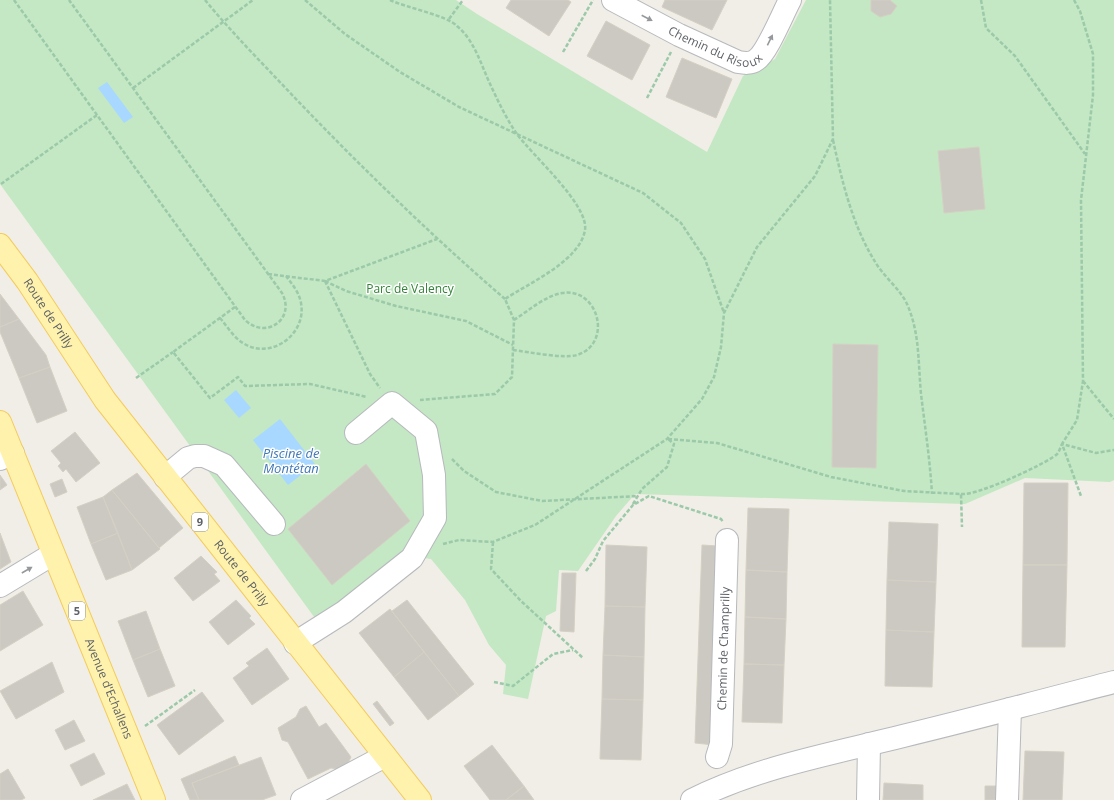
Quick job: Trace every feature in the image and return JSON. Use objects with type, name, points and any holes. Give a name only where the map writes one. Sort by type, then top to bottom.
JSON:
[{"type":"main road","name":"Route de Prilly","points":[[0,245],[27,281],[106,400],[420,800]]},
{"type":"main road","name":"Avenue d'Echallens","points":[[0,422],[6,456],[53,554],[154,800]]},
{"type":"street","name":"Chemin du Risoux","points":[[613,0],[679,35],[738,62],[744,63],[751,62],[761,56],[790,0]]},
{"type":"street","points":[[296,643],[344,612],[412,558],[435,518],[434,475],[426,431],[392,403],[356,433]]},
{"type":"street","points":[[165,477],[188,458],[204,456],[224,465],[274,524]]},
{"type":"street","name":"Chemin de Champrilly","points":[[717,757],[721,744],[727,540]]},
{"type":"street","points":[[0,586],[53,554]]},
{"type":"street","points":[[692,800],[728,783],[796,762],[1114,682]]},
{"type":"street","points":[[1007,800],[1010,709]]},
{"type":"street","points":[[868,800],[869,744]]},
{"type":"street","points":[[302,800],[385,756]]},
{"type":"path","points":[[14,0],[245,320],[255,327],[269,328],[282,319],[285,312],[284,297],[69,0]]},
{"type":"path","points":[[173,352],[210,398],[238,377],[245,386],[310,384],[392,403],[495,394],[512,377],[514,320],[505,299],[437,239],[328,132],[223,22],[205,0]]},
{"type":"path","points":[[133,88],[253,0]]},
{"type":"path","points":[[305,0],[345,34],[400,72],[459,107],[643,193],[681,223],[706,259],[724,313]]},
{"type":"path","points":[[390,0],[439,18],[449,19],[458,26],[470,40],[491,86],[516,133],[574,199],[586,223],[583,240],[570,257],[505,299]]},
{"type":"path","points":[[449,19],[463,0]]},
{"type":"path","points":[[830,0],[833,139],[847,197],[860,233],[874,261],[907,302],[915,326],[920,351],[921,392],[931,462],[932,494]]},
{"type":"path","points":[[981,0],[986,28],[1015,56],[1085,154]]},
{"type":"path","points":[[667,439],[717,443],[831,477],[904,491],[932,494],[969,495],[1002,482],[1057,454],[1077,420],[1083,381],[1082,200],[1085,154],[1093,95],[1093,54],[1080,11],[1074,0]]},
{"type":"path","points":[[564,52],[589,6]]},
{"type":"path","points":[[647,98],[670,53]]},
{"type":"path","points":[[1,184],[97,115]]},
{"type":"path","points":[[412,558],[429,548],[459,540],[493,542],[535,525],[667,439],[702,399],[714,377],[721,347],[724,313],[758,247],[815,176],[833,139]]},
{"type":"path","points":[[325,281],[437,239]]},
{"type":"path","points":[[268,274],[286,275],[325,281],[346,291],[396,306],[466,321],[513,345]]},
{"type":"path","points":[[220,318],[234,336],[243,343],[255,348],[268,349],[285,342],[294,334],[302,313],[301,302],[297,292],[286,275]]},
{"type":"path","points":[[325,281],[370,374],[392,403]]},
{"type":"path","points":[[513,350],[563,356],[577,355],[590,347],[595,340],[598,324],[597,316],[590,303],[573,293],[554,295],[514,320]]},
{"type":"path","points":[[136,378],[235,307]]},
{"type":"path","points":[[1083,381],[1114,419]]},
{"type":"path","points":[[586,571],[595,559],[603,541],[632,505],[642,489],[667,467],[674,444],[667,439]]},
{"type":"path","points":[[1062,444],[1096,453],[1114,450]]},
{"type":"path","points":[[1062,444],[1081,496]]},
{"type":"path","points":[[448,454],[464,471],[496,492],[542,501],[638,496]]},
{"type":"path","points":[[962,494],[962,527]]},
{"type":"path","points":[[632,505],[649,496],[721,518],[727,527],[727,540]]},
{"type":"path","points":[[493,542],[491,568],[521,601],[583,658]]},
{"type":"path","points":[[494,682],[513,686],[553,654],[573,650]]},
{"type":"path","points":[[145,726],[195,690]]},
{"type":"green space","name":"Parc de Valency","points":[[0,0],[456,0],[707,152],[743,76],[775,59],[806,0],[1114,0],[1114,480],[1110,482],[1025,478],[965,504],[635,494],[616,516],[578,571],[559,570],[556,611],[546,616],[528,699],[503,694],[506,665],[489,645],[465,600],[431,559],[424,558],[325,632],[0,184]]},
{"type":"water","points":[[107,82],[133,117],[124,123],[98,88]]},
{"type":"water","points":[[236,390],[251,408],[239,418],[224,400]]},
{"type":"water","name":"Piscine de Montétan","points":[[280,419],[315,464],[288,485],[253,440]]},
{"type":"building","points":[[511,0],[568,0],[571,2],[549,36],[506,8]]},
{"type":"building","points":[[665,0],[727,0],[712,30],[662,7]]},
{"type":"building","points":[[871,0],[890,0],[897,6],[891,14],[880,17],[871,11]]},
{"type":"building","points":[[606,21],[650,45],[632,80],[587,56]]},
{"type":"building","points":[[682,58],[732,79],[716,118],[666,97]]},
{"type":"building","points":[[979,147],[985,209],[944,213],[938,151]]},
{"type":"building","points":[[0,294],[19,319],[0,327]]},
{"type":"building","points":[[19,319],[46,355],[50,367],[19,378],[0,332],[0,327]]},
{"type":"building","points":[[833,344],[878,345],[876,468],[832,467]]},
{"type":"building","points":[[50,367],[67,411],[37,423],[19,378]]},
{"type":"building","points":[[75,432],[100,463],[76,482],[66,469],[63,472],[58,466],[61,463],[51,451]]},
{"type":"building","points":[[366,464],[410,521],[332,585],[288,529]]},
{"type":"building","points":[[137,473],[183,528],[159,548],[112,490]]},
{"type":"building","points":[[0,475],[7,485],[0,490]]},
{"type":"building","points":[[62,479],[67,492],[55,497],[50,484]]},
{"type":"building","points":[[1024,483],[1068,483],[1067,565],[1023,565]]},
{"type":"building","points":[[112,490],[160,549],[132,570],[103,497]]},
{"type":"building","points":[[103,497],[118,533],[91,544],[77,507]]},
{"type":"building","points":[[748,508],[789,509],[787,572],[746,570]]},
{"type":"building","points":[[889,522],[938,524],[936,582],[887,580]]},
{"type":"building","points":[[0,533],[11,562],[0,569]]},
{"type":"building","points":[[118,533],[132,570],[106,580],[91,544]]},
{"type":"building","points":[[606,545],[647,547],[645,607],[605,606]]},
{"type":"building","points":[[702,545],[718,546],[714,745],[695,743]]},
{"type":"building","points":[[201,556],[217,572],[214,574],[220,581],[193,601],[174,578]]},
{"type":"building","points":[[1023,565],[1067,565],[1065,647],[1022,647]]},
{"type":"building","points":[[746,570],[787,572],[786,619],[745,617]]},
{"type":"building","points":[[562,573],[576,573],[574,632],[560,631]]},
{"type":"building","points":[[887,580],[936,582],[934,632],[886,630]]},
{"type":"building","points":[[23,591],[43,625],[0,651],[0,605]]},
{"type":"building","points":[[236,600],[251,616],[249,618],[255,624],[228,645],[209,622]]},
{"type":"building","points":[[407,600],[474,684],[459,696],[392,611]]},
{"type":"building","points":[[605,606],[645,607],[644,657],[603,655]]},
{"type":"building","points":[[390,609],[424,652],[394,677],[359,633]]},
{"type":"building","points":[[146,611],[160,649],[133,660],[118,621]]},
{"type":"building","points":[[745,617],[786,619],[784,665],[744,664]]},
{"type":"building","points":[[886,630],[934,632],[932,687],[885,686]]},
{"type":"building","points":[[267,648],[289,679],[252,705],[233,678],[249,666],[246,663]]},
{"type":"building","points":[[160,649],[175,686],[148,697],[133,660]]},
{"type":"building","points":[[424,652],[459,696],[428,720],[394,677]]},
{"type":"building","points":[[603,655],[644,657],[643,700],[602,699]]},
{"type":"building","points":[[52,662],[64,692],[16,719],[0,691]]},
{"type":"building","points":[[744,664],[784,665],[782,723],[742,722]]},
{"type":"building","points":[[202,692],[224,721],[179,755],[157,725]]},
{"type":"building","points":[[602,699],[643,700],[641,760],[600,759]]},
{"type":"building","points":[[377,701],[394,723],[390,726],[373,704]]},
{"type":"building","points":[[306,706],[319,727],[326,723],[351,757],[348,763],[336,769],[331,768],[308,779],[288,742],[282,740],[278,728],[296,717],[300,709]]},
{"type":"building","points":[[74,720],[85,741],[65,750],[55,730]]},
{"type":"building","points":[[492,745],[524,786],[506,800],[490,800],[464,766]]},
{"type":"building","points":[[1025,751],[1064,752],[1062,800],[1023,800]]},
{"type":"building","points":[[94,753],[105,774],[81,786],[70,765]]},
{"type":"building","points":[[235,756],[239,765],[192,783],[199,800],[190,800],[181,779]]},
{"type":"building","points":[[261,757],[276,795],[262,800],[199,800],[192,783]]},
{"type":"building","points":[[8,769],[25,798],[21,800],[0,800],[0,774]]},
{"type":"building","points":[[884,783],[923,785],[923,800],[883,800]]},
{"type":"building","points":[[127,784],[135,800],[93,800]]},
{"type":"building","points":[[524,786],[534,800],[506,800]]},
{"type":"building","points":[[985,786],[1001,786],[1000,800],[985,800]]}]
